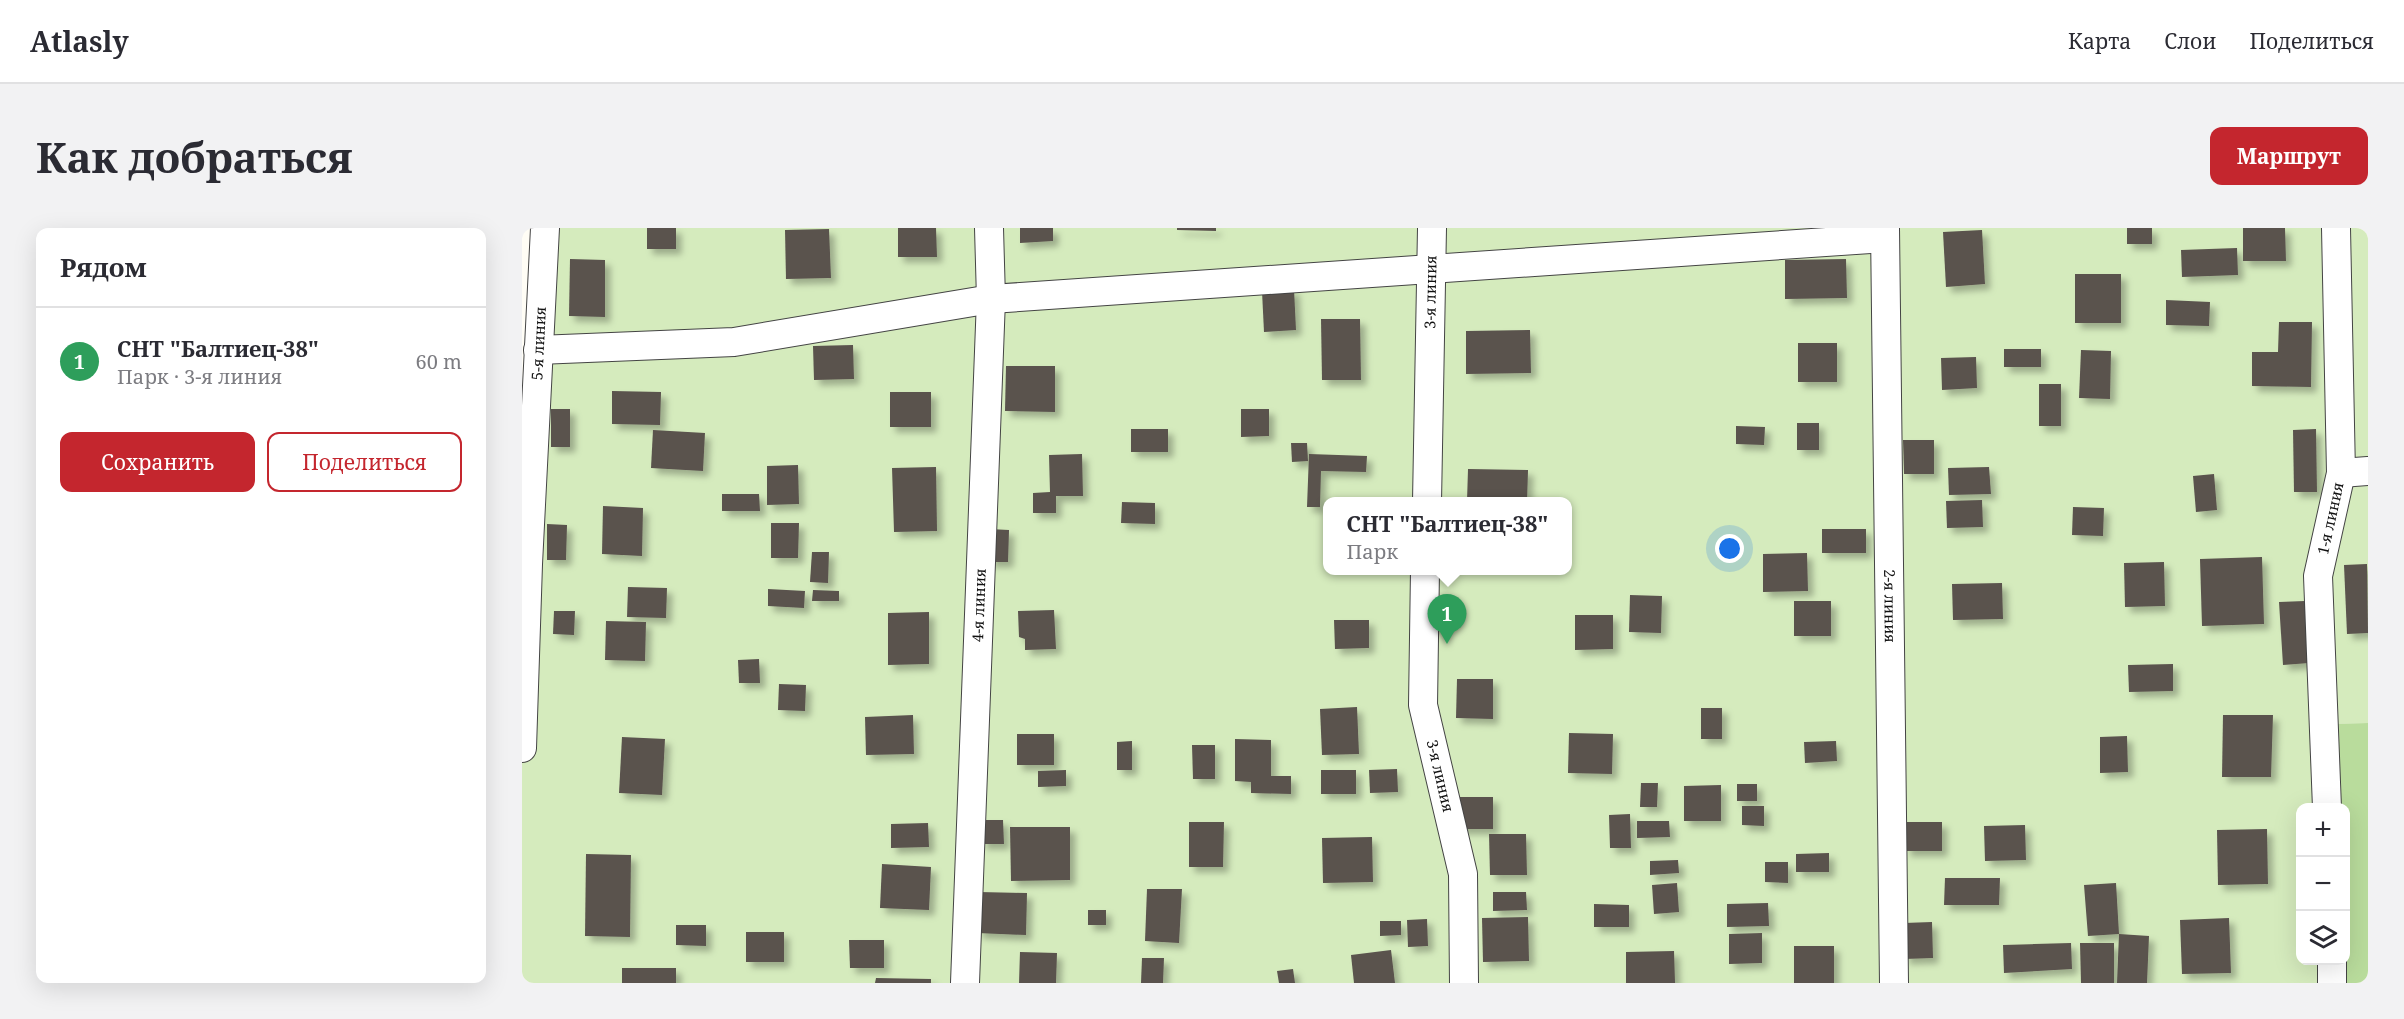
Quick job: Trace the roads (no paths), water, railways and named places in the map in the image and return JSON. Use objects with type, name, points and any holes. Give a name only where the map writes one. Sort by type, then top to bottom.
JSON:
[{"type":"street","name":"5-я линия","points":[[522,748],[545,228]]},
{"type":"street","name":"4-я линия","points":[[966,983],[991,299],[990,228]]},
{"type":"street","name":"3-я линия","points":[[1427,497],[1432,228]]},
{"type":"street","name":"1-я линия","points":[[2327,803],[2318,576],[2355,472],[2336,228]]},
{"type":"street","points":[[538,350],[734,342],[991,299],[1431,271],[1885,233]]},
{"type":"street","name":"2-я линия","points":[[1885,233],[1894,983]]},
{"type":"street","name":"3-я линия","points":[[1425,575],[1423,705],[1463,874],[1464,983]]},
{"type":"street","points":[[2331,983],[2332,965]]},
{"type":"place","name":"СНТ \"Балтиец-38\"","points":[[1447,644]]}]
